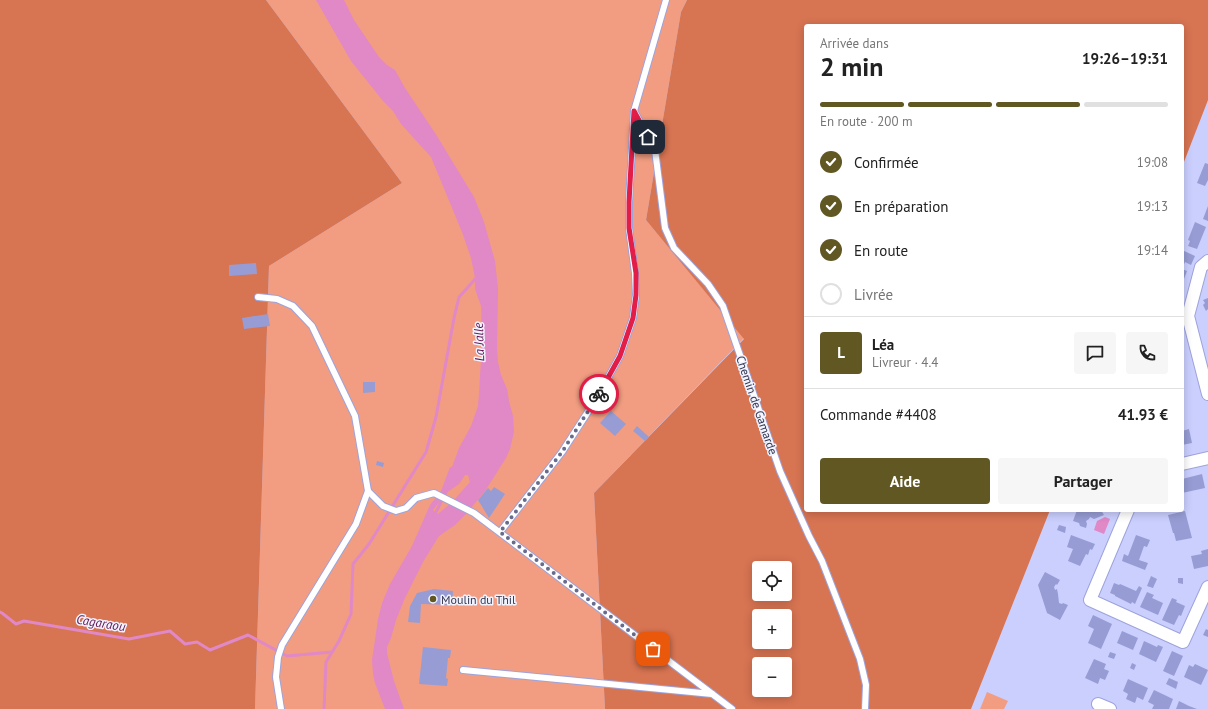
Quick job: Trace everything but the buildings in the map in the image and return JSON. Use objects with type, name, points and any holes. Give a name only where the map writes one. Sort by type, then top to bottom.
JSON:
[{"type":"street","points":[[1208,261],[1200,267],[1188,316],[1208,394]]},
{"type":"street","points":[[1184,464],[1208,458]]},
{"type":"street","points":[[1127,512],[1090,600],[1183,642],[1208,587]]},
{"type":"street","points":[[1098,704],[1110,709]]},
{"type":"lane","points":[[500,532],[562,452],[595,401],[620,356],[633,318],[636,295],[636,273],[629,228],[629,215],[634,111],[666,0]]},
{"type":"lane","name":"Chemin de Gamarde","points":[[634,111],[655,150],[665,228],[674,248],[708,284],[723,306],[780,471],[809,536],[822,561],[860,659],[866,685],[865,709]]},
{"type":"lane","points":[[258,297],[277,299],[294,306],[312,326],[355,416],[368,491],[356,524],[282,645],[278,657],[276,677],[281,709]]},
{"type":"lane","points":[[368,491],[383,506],[396,511],[406,508],[416,498],[434,493],[474,513],[732,709]]},
{"type":"lane","points":[[463,670],[713,694]]},
{"type":"shaded area","points":[[0,0],[266,0],[402,183],[269,266],[255,709],[0,709]]},
{"type":"shaded area","points":[[266,0],[687,0],[681,12],[646,220],[744,338],[594,493],[605,709],[255,709],[269,266],[402,183]]},
{"type":"shaded area","points":[[316,0],[344,0],[354,20],[379,57],[395,70],[474,197],[484,222],[495,261],[498,289],[498,362],[501,375],[507,389],[513,416],[514,432],[506,458],[485,491],[467,513],[455,525],[439,536],[423,562],[396,620],[387,647],[387,653],[394,681],[404,709],[385,709],[375,683],[372,660],[378,619],[382,603],[390,584],[412,546],[430,505],[441,491],[450,467],[452,467],[459,448],[471,426],[478,406],[482,342],[481,306],[475,289],[475,278],[471,258],[462,232],[431,157],[401,124],[393,111],[383,101],[351,61]],"holes":[[[465,475],[468,475],[470,482],[452,502],[438,514],[433,510],[446,493],[459,484]]]},
{"type":"shaded area","points":[[687,0],[1208,0],[1208,100],[1184,162],[1184,24],[804,24],[804,512],[1049,512],[971,709],[605,709],[594,493],[744,339],[646,220],[681,12]]},
{"type":"shaded area","points":[[1105,517],[1110,519],[1104,534],[1094,530],[1097,521]]},
{"type":"shaded area","points":[[987,692],[1008,701],[1004,709],[980,709]]},
{"type":"waterway","points":[[324,709],[326,662],[339,641],[351,614],[353,564],[369,544],[426,452],[436,417],[459,297],[478,276]]},
{"type":"waterway","name":"La Jalle","points":[[434,516],[447,490]]},
{"type":"waterway","name":"Cagaraou","points":[[0,612],[16,624],[24,621],[129,639],[170,631],[185,644],[197,642],[210,650],[248,635],[287,656],[332,652]]},
{"type":"way so far","points":[[599,394],[562,452],[500,532],[653,649]]},
{"type":"place","name":"Moulin du Thil","points":[[433,599]]},
{"type":"route","points":[[599,394],[620,356],[633,318],[636,295],[636,273],[629,228],[634,111],[648,137]]}]
